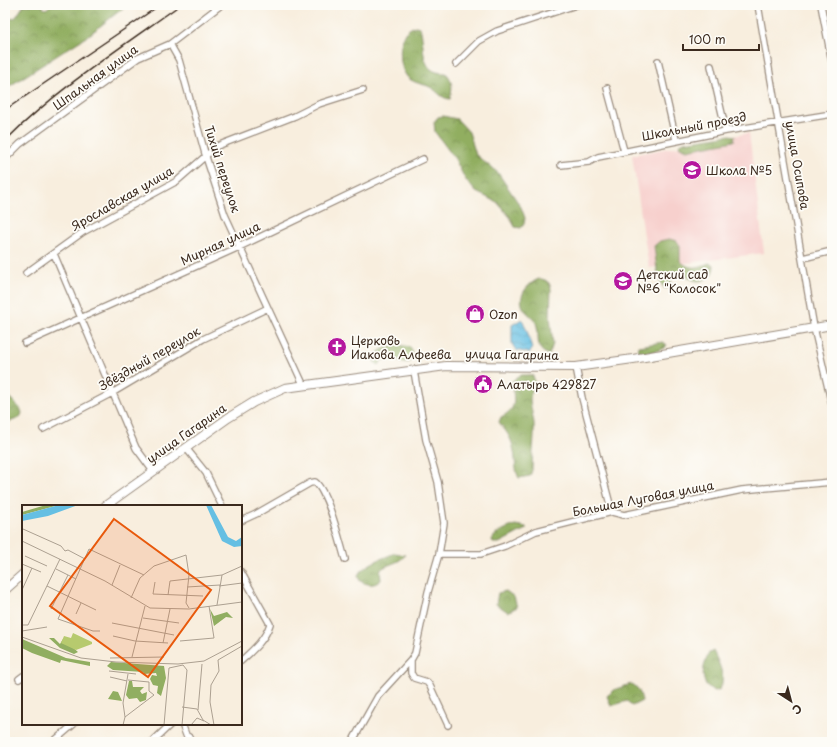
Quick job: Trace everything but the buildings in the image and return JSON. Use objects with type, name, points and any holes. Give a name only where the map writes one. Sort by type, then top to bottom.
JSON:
[{"type":"main road","name":"улица Гагарина","points":[[106,505],[153,471],[254,402],[280,390],[303,384],[446,366],[576,367],[633,359],[832,325]]},
{"type":"main road","points":[[5,590],[22,575]]},
{"type":"street","name":"Шпальная улица","points":[[5,159],[20,144],[138,58],[170,44],[221,5]]},
{"type":"street","points":[[456,64],[479,41],[497,31],[576,5]]},
{"type":"street","name":"улица Осипова","points":[[758,5],[814,328],[832,405]]},
{"type":"street","points":[[821,5],[832,62]]},
{"type":"street","name":"Тихий переулок","points":[[170,44],[179,60],[206,157],[225,215],[303,384]]},
{"type":"street","points":[[658,61],[676,140]]},
{"type":"street","points":[[711,66],[726,131]]},
{"type":"street","points":[[607,88],[624,151]]},
{"type":"street","name":"Ярославская улица","points":[[26,273],[83,232],[177,181],[217,146],[295,116],[319,104],[363,90]]},
{"type":"street","name":"Школьный проезд","points":[[561,164],[589,162],[598,157],[676,140],[832,114]]},
{"type":"street","name":"Мирная улица","points":[[25,343],[239,247],[423,159]]},
{"type":"street","points":[[802,258],[832,251]]},
{"type":"street","points":[[54,254],[136,448],[153,471]]},
{"type":"street","name":"Звёздный переулок","points":[[43,429],[112,393],[203,339],[268,308]]},
{"type":"street","points":[[576,367],[582,398],[612,512]]},
{"type":"street","points":[[352,742],[378,696],[411,660],[418,643],[428,592],[439,554],[444,522],[442,504],[437,474],[426,440],[414,371]]},
{"type":"street","points":[[186,448],[206,473],[222,505]]},
{"type":"street","points":[[242,520],[256,514],[310,482],[315,482],[320,485],[345,559]]},
{"type":"street","name":"Большая Луговая улица","points":[[439,554],[482,554],[505,546],[536,531],[612,512],[624,514],[742,490],[832,482]]},
{"type":"street","points":[[242,574],[270,624],[268,631],[258,646],[242,660]]},
{"type":"street","points":[[411,660],[411,673],[414,678],[427,682],[430,686],[448,725]]},
{"type":"street","points":[[53,742],[73,725]]},
{"type":"street","points":[[152,742],[170,725]]},
{"type":"street","points":[[182,725],[186,734],[195,742]]},
{"type":"shaded area","points":[[749,133],[764,253],[649,268],[632,155]]},
{"type":"green space","points":[[24,5],[43,5],[43,8],[46,9],[51,5],[127,5],[89,35],[5,89],[5,21],[16,17]]},
{"type":"green space","points":[[415,26],[420,27],[423,51],[427,64],[431,69],[437,72],[446,73],[449,76],[452,89],[450,99],[442,96],[430,87],[411,80],[404,71],[400,58],[401,44],[405,33]]},
{"type":"green space","points":[[443,116],[457,119],[469,132],[476,155],[498,173],[521,207],[525,218],[524,224],[521,228],[515,227],[510,217],[497,202],[476,192],[465,179],[455,159],[435,132],[434,122],[438,117]]},
{"type":"green space","points":[[730,135],[735,136],[734,141],[687,150],[679,145],[684,142]]},
{"type":"green space","points":[[669,239],[677,241],[680,246],[680,261],[690,267],[701,266],[709,263],[714,265],[713,274],[706,279],[696,281],[683,274],[672,271],[670,277],[670,288],[664,288],[658,278],[654,246],[660,241]]},
{"type":"green space","points":[[539,279],[545,280],[549,283],[551,288],[550,317],[553,344],[549,355],[539,346],[536,323],[534,319],[525,311],[521,300],[527,287]]},
{"type":"green space","points":[[663,342],[667,345],[658,351],[644,353],[638,351],[639,346]]},
{"type":"green space","points":[[399,345],[410,347],[413,354],[410,362],[402,363],[395,358],[382,360],[379,365],[374,362],[379,351]]},
{"type":"green space","points":[[5,354],[8,371],[5,393]]},
{"type":"green space","points":[[521,375],[532,375],[535,384],[530,398],[534,423],[532,470],[530,476],[519,478],[516,471],[514,451],[511,440],[499,422],[501,417],[507,414],[513,406],[514,398],[512,381]]},
{"type":"green space","points":[[5,393],[21,410],[22,414],[20,417],[5,423]]},
{"type":"green space","points":[[515,525],[526,527],[526,529],[499,543],[493,543],[492,540],[496,534]]},
{"type":"green space","points":[[395,553],[405,555],[397,562],[380,570],[381,580],[371,584],[360,581],[358,576],[365,568],[374,562]]},
{"type":"green space","points":[[506,591],[514,597],[517,607],[508,612],[496,604],[498,593]]},
{"type":"green space","points":[[713,651],[722,675],[722,684],[720,689],[715,691],[706,684],[703,675],[708,654]]},
{"type":"green space","points":[[631,684],[634,685],[640,693],[642,701],[632,706],[627,701],[611,706],[607,696],[616,689]]},
{"type":"water","points":[[522,319],[532,350],[529,353],[516,350],[512,344],[512,325]]},
{"type":"railway","points":[[5,110],[160,5]]},
{"type":"railway","points":[[5,141],[67,86],[180,5]]},
{"type":"place","name":"Школа №5","points":[[692,170]]},
{"type":"place","name":"Детский сад №6 \"Колосок\"","points":[[623,281]]},
{"type":"place","name":"Ozon","points":[[475,314]]},
{"type":"place","name":"Церковь Иакова Алфеева","points":[[337,347]]},
{"type":"place","name":"Алатырь 429827","points":[[483,384]]}]
